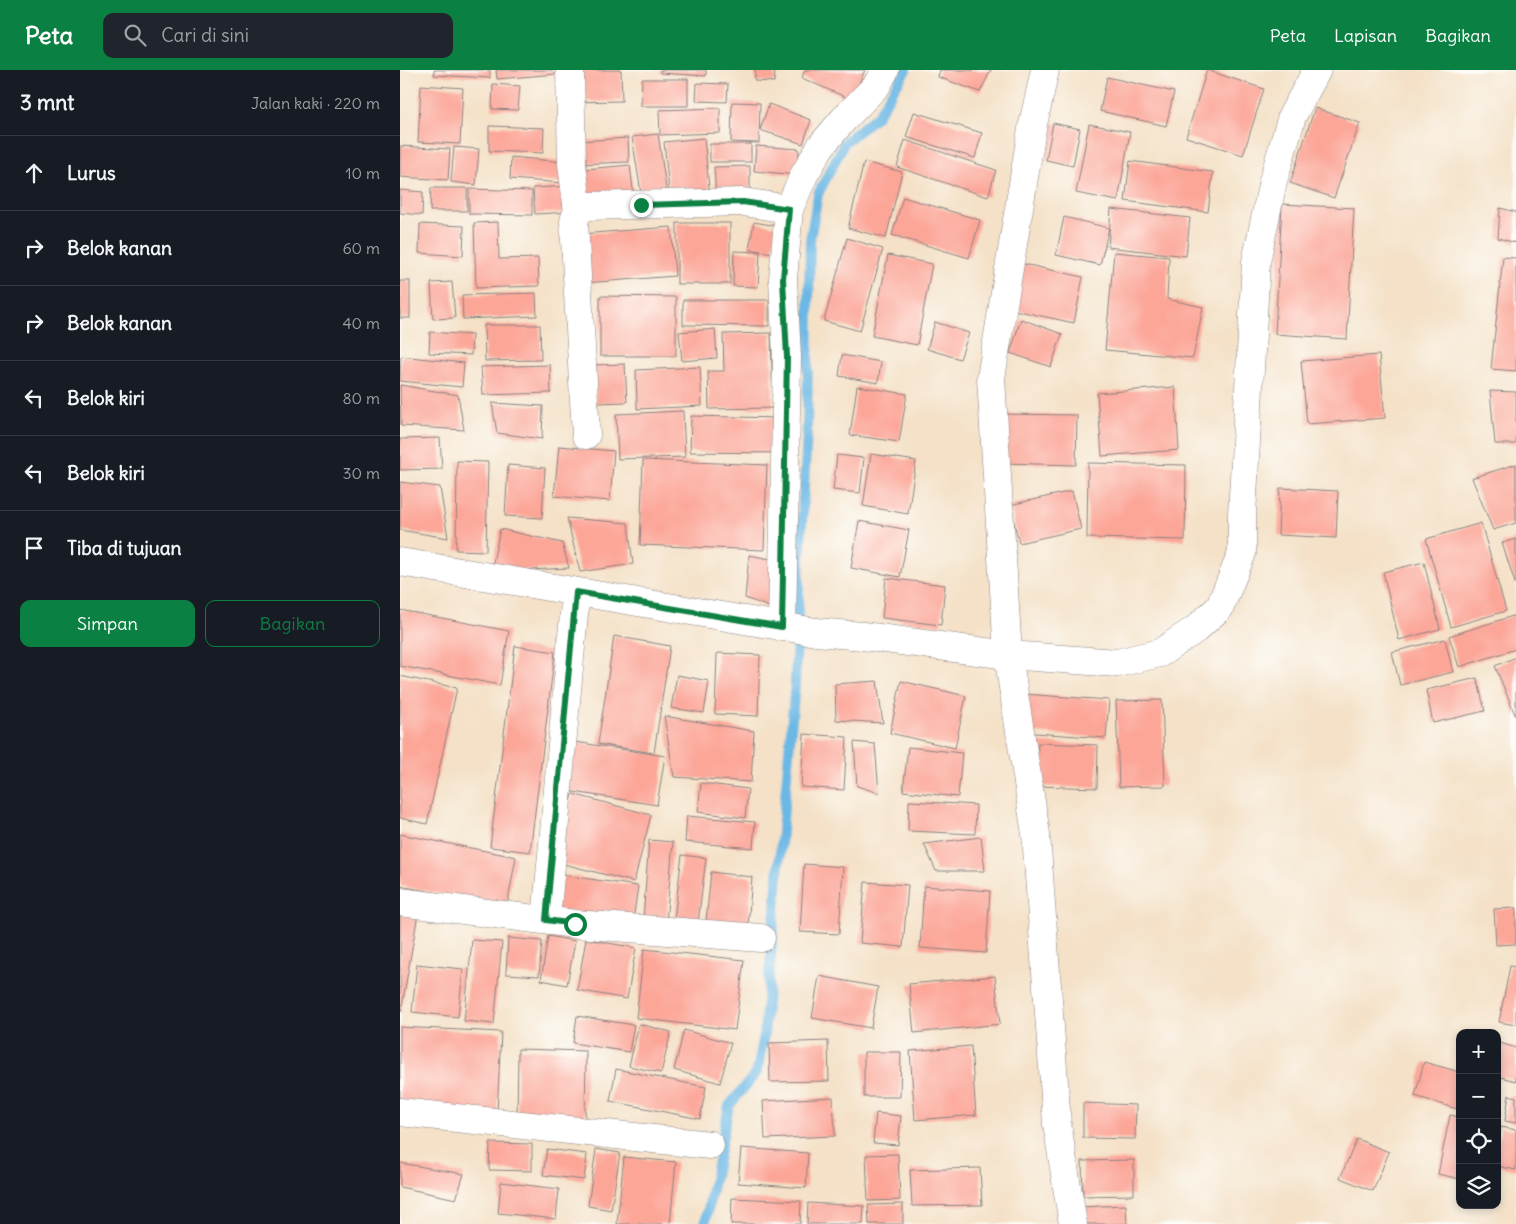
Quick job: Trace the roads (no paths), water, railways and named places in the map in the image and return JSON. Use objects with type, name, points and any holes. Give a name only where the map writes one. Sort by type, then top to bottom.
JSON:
[{"type":"street","points":[[570,70],[572,164],[578,212]]},
{"type":"street","points":[[782,627],[787,357],[783,279],[789,209],[804,175],[820,146],[877,85],[885,70]]},
{"type":"street","points":[[1045,70],[1032,129],[991,378],[1008,656],[1036,834],[1057,1124],[1073,1224]]},
{"type":"street","points":[[400,562],[782,627],[1008,656],[1117,663],[1160,653],[1196,629],[1220,607],[1242,553],[1242,514],[1256,262],[1273,181],[1292,116],[1317,70]]},
{"type":"street","points":[[586,435],[574,222],[578,212],[588,206],[743,202],[789,209]]},
{"type":"street","points":[[546,920],[576,592]]},
{"type":"street","points":[[400,902],[546,920],[761,938]]},
{"type":"street","points":[[400,1112],[710,1145]]},
{"type":"waterway","points":[[705,1224],[729,1106],[757,1072],[764,1035],[795,684],[807,432],[810,240],[818,194],[845,142],[877,116],[906,70]]}]
